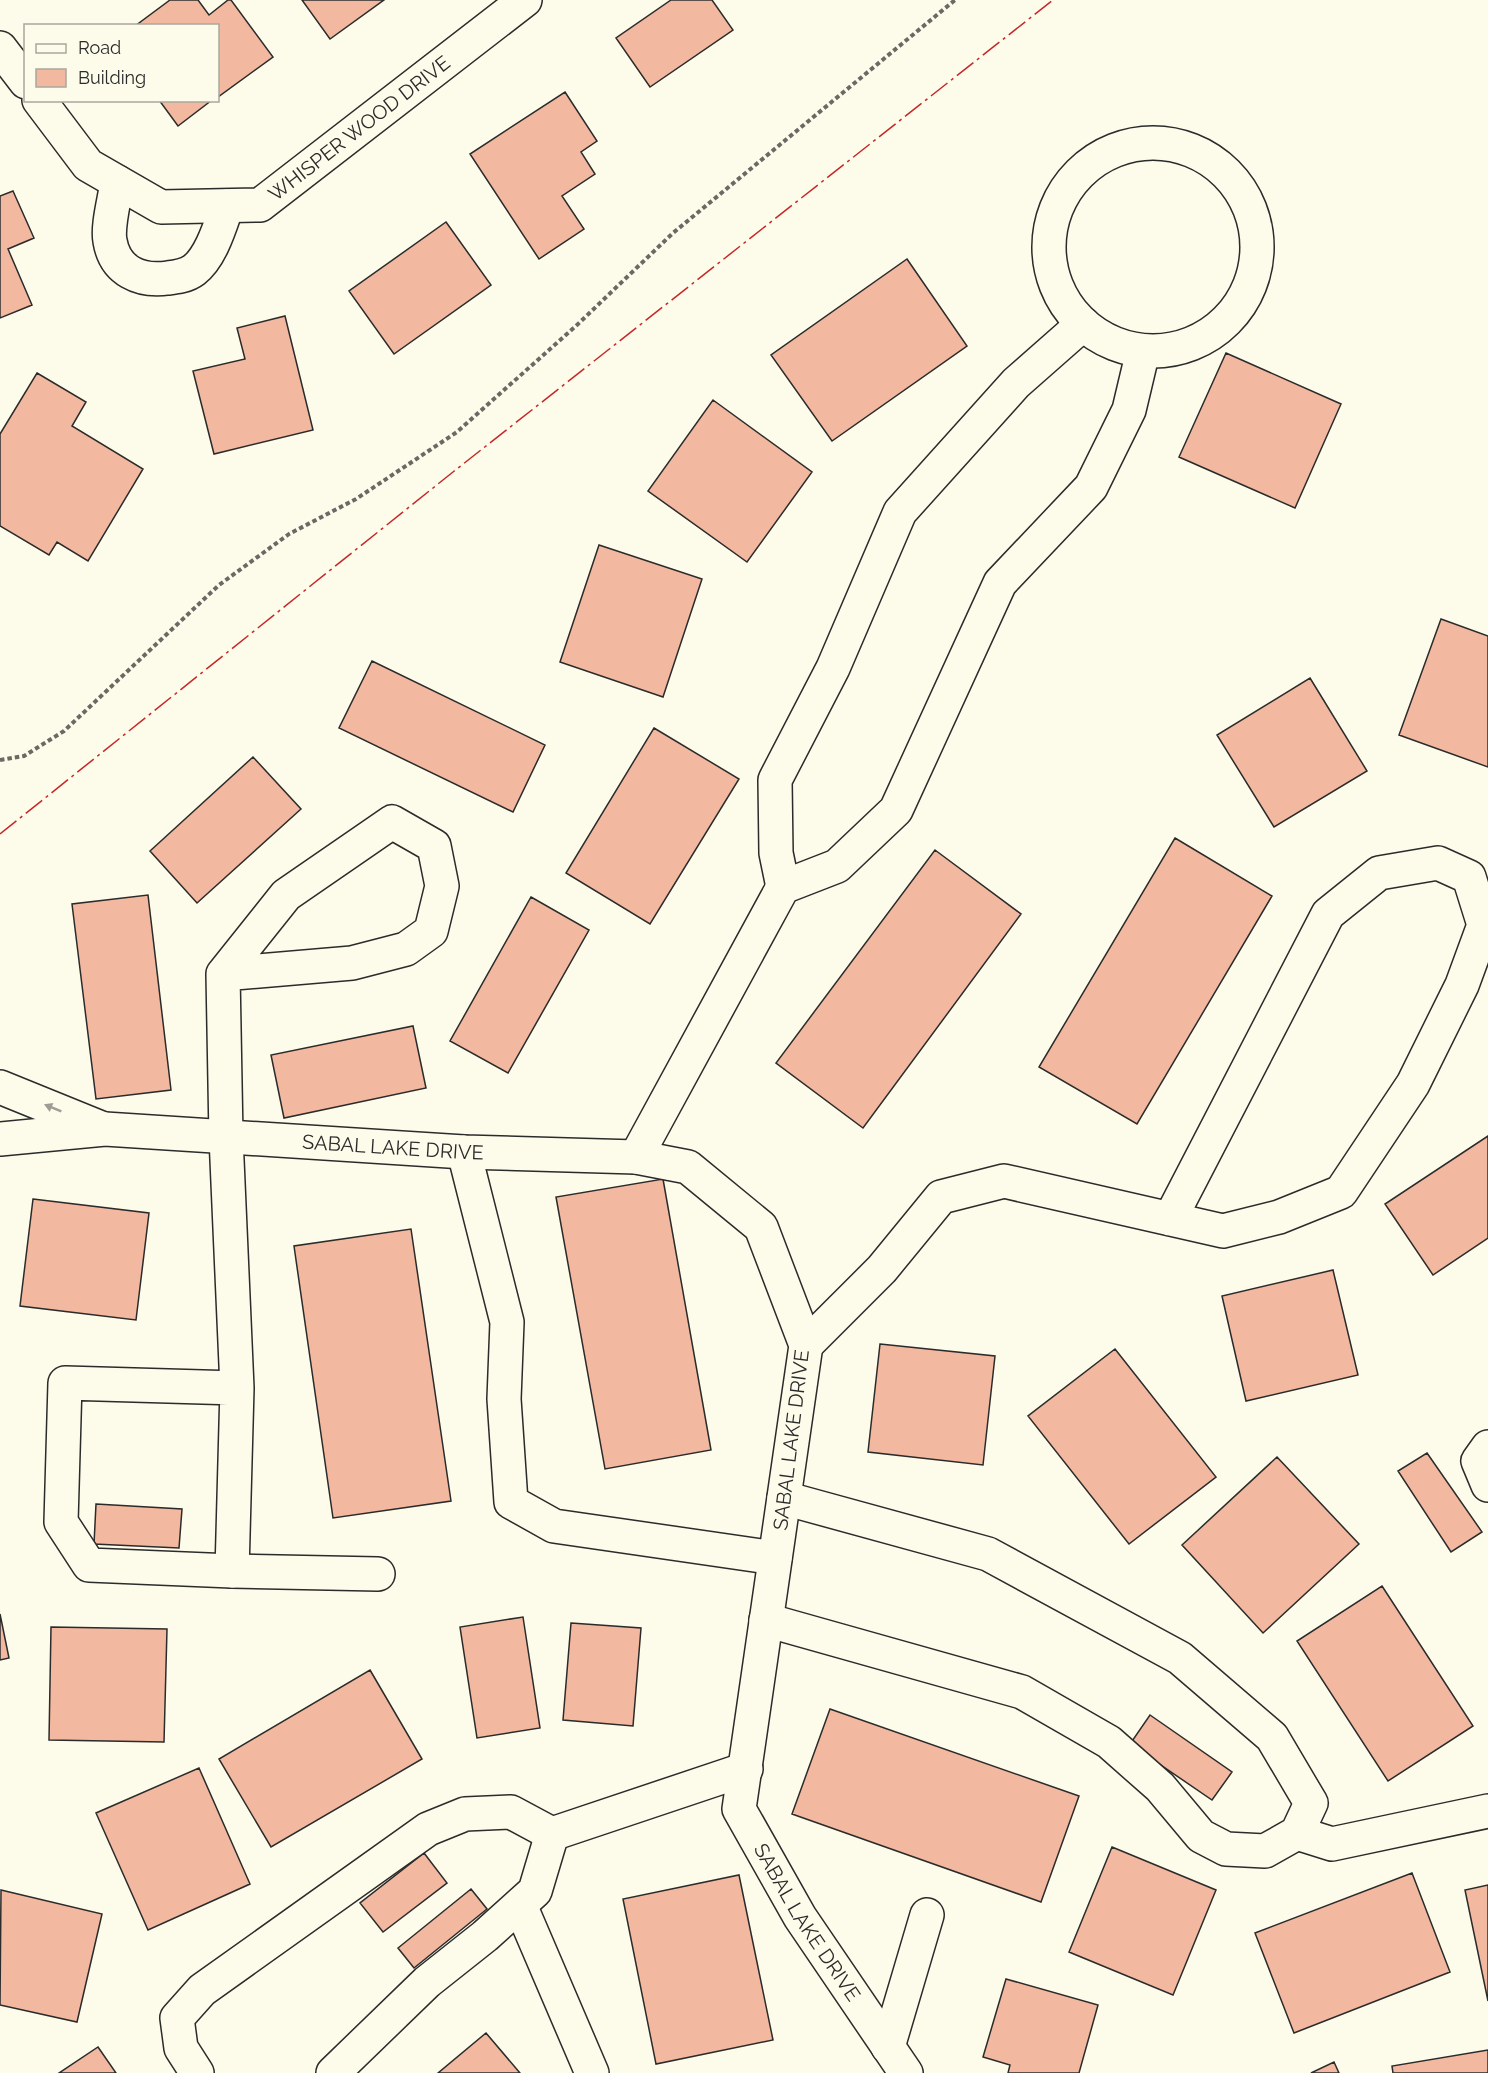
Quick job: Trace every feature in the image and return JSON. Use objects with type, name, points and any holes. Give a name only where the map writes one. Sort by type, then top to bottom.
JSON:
[{"type":"street","name":"WHISPER WOOD DRIVE","points":[[41,102],[88,165],[161,207],[260,205],[525,0]]},
{"type":"street","points":[[0,48],[24,79]]},
{"type":"street","points":[[1156,143],[1191,150],[1220,167],[1242,191],[1254,222],[1257,255],[1249,287],[1232,315],[1207,336],[1176,349],[1143,351],[1110,342],[1083,324],[1060,296],[1049,262],[1050,225],[1064,192],[1088,165],[1120,148],[1156,143]]},
{"type":"street","points":[[117,182],[109,238],[113,255],[127,271],[142,278],[182,277],[195,269],[213,245],[227,206]]},
{"type":"street","points":[[636,1158],[783,886],[776,853],[776,780],[832,668],[900,512],[1016,383],[1083,324]]},
{"type":"street","points":[[783,886],[837,866],[896,810],[1000,583],[1091,487],[1129,410],[1143,351]]},
{"type":"street","points":[[223,974],[352,963],[406,949],[431,931],[442,886],[434,846],[392,822],[286,895],[223,974],[226,1137],[237,1389],[232,1571]]},
{"type":"street","points":[[806,1345],[882,1269],[941,1197],[1004,1181],[1170,1219],[1223,1231],[1279,1217],[1341,1192],[1413,1084],[1462,985],[1484,925],[1468,877],[1438,863],[1379,873],[1328,914],[1170,1219]]},
{"type":"street","name":"SABAL LAKE DRIVE","points":[[0,1087],[105,1129]]},
{"type":"street","name":"SABAL LAKE DRIVE","points":[[0,1139],[105,1129],[464,1152],[636,1158],[688,1167],[761,1227],[806,1345],[740,1809],[801,1917],[906,2073]]},
{"type":"street","points":[[464,1152],[507,1322],[504,1399],[511,1502],[554,1526],[776,1558]]},
{"type":"street","points":[[237,1389],[65,1383],[61,1522],[89,1565],[378,1574]]},
{"type":"street","points":[[1488,1447],[1478,1461],[1488,1485]]},
{"type":"street","points":[[766,1620],[1022,1692],[1109,1742],[1160,1787],[1201,1836],[1226,1849],[1265,1851],[1297,1833],[1311,1803],[1272,1737],[1180,1658],[988,1554],[784,1498]]},
{"type":"street","points":[[197,2073],[181,2048],[177,2018],[202,1990],[428,1829],[465,1814],[511,1812],[552,1834],[747,1769]]},
{"type":"street","points":[[1297,1833],[1332,1844],[1488,1811]]},
{"type":"street","points":[[333,2073],[427,1982],[485,1936],[535,1891],[552,1834]]},
{"type":"street","points":[[520,1905],[592,2073]]},
{"type":"street","points":[[888,2046],[927,1916]]},
{"type":"path","points":[[0,760],[24,756],[64,731],[219,585],[289,534],[356,499],[457,432],[578,324],[673,233],[955,0]]},
{"type":"building","points":[[170,0],[198,0],[209,15],[231,0],[273,57],[219,96],[219,24],[138,24]]},
{"type":"building","points":[[302,0],[384,0],[330,39]]},
{"type":"building","points":[[671,0],[712,0],[733,30],[650,87],[616,38]]},
{"type":"building","points":[[565,92],[597,141],[581,152],[595,174],[562,196],[584,229],[539,259],[470,154]]},
{"type":"building","points":[[160,102],[209,102],[178,126]]},
{"type":"building","points":[[13,191],[34,238],[8,249],[32,305],[0,318],[0,196]]},
{"type":"building","points":[[446,222],[491,285],[394,354],[349,291]]},
{"type":"building","points":[[907,259],[967,346],[832,441],[771,355]]},
{"type":"building","points":[[285,316],[313,430],[214,454],[193,371],[245,359],[237,328]]},
{"type":"building","points":[[1226,353],[1341,404],[1295,508],[1179,457]]},
{"type":"building","points":[[37,373],[86,402],[72,426],[143,469],[88,561],[57,542],[49,555],[0,526],[0,434]]},
{"type":"building","points":[[713,400],[812,472],[747,562],[648,491]]},
{"type":"building","points":[[599,545],[702,579],[663,697],[560,662]]},
{"type":"building","points":[[1441,619],[1488,636],[1488,767],[1399,735]]},
{"type":"building","points":[[372,661],[545,745],[513,812],[339,728]]},
{"type":"building","points":[[1310,678],[1367,771],[1274,827],[1217,735]]},
{"type":"building","points":[[654,728],[739,779],[650,924],[566,873]]},
{"type":"building","points":[[253,757],[301,809],[197,903],[150,851]]},
{"type":"building","points":[[1175,838],[1272,896],[1137,1124],[1039,1067]]},
{"type":"building","points":[[935,850],[1021,914],[863,1128],[776,1063]]},
{"type":"building","points":[[148,895],[171,1090],[96,1099],[72,904]]},
{"type":"building","points":[[531,897],[589,930],[508,1073],[450,1041]]},
{"type":"building","points":[[413,1026],[426,1088],[284,1118],[271,1055]]},
{"type":"building","points":[[1488,1136],[1488,1238],[1433,1275],[1385,1204]]},
{"type":"building","points":[[663,1179],[711,1450],[605,1469],[556,1197]]},
{"type":"building","points":[[33,1199],[149,1213],[136,1320],[20,1306]]},
{"type":"building","points":[[411,1229],[451,1501],[333,1518],[294,1246]]},
{"type":"building","points":[[1333,1270],[1358,1375],[1246,1401],[1222,1296]]},
{"type":"building","points":[[880,1344],[995,1356],[983,1465],[868,1452]]},
{"type":"building","points":[[1115,1349],[1216,1477],[1129,1544],[1028,1416]]},
{"type":"building","points":[[1427,1453],[1482,1532],[1451,1552],[1398,1471]]},
{"type":"building","points":[[1277,1457],[1359,1544],[1263,1633],[1182,1545]]},
{"type":"building","points":[[96,1504],[182,1509],[179,1548],[94,1544]]},
{"type":"building","points":[[1382,1586],[1473,1726],[1388,1781],[1297,1641]]},
{"type":"building","points":[[0,1614],[9,1658],[0,1660]]},
{"type":"building","points":[[523,1617],[540,1728],[477,1738],[460,1627]]},
{"type":"building","points":[[571,1623],[641,1628],[633,1726],[563,1720]]},
{"type":"building","points":[[51,1627],[167,1629],[164,1742],[49,1740]]},
{"type":"building","points":[[370,1670],[422,1759],[271,1847],[219,1759]]},
{"type":"building","points":[[830,1709],[1079,1796],[1041,1902],[792,1814]]},
{"type":"building","points":[[1150,1715],[1232,1772],[1212,1800],[1130,1744]]},
{"type":"building","points":[[199,1768],[250,1884],[148,1930],[96,1813]]},
{"type":"building","points":[[1112,1847],[1216,1890],[1173,1995],[1069,1952]]},
{"type":"building","points":[[424,1853],[447,1883],[383,1932],[360,1903]]},
{"type":"building","points":[[1412,1873],[1450,1972],[1294,2033],[1255,1933]]},
{"type":"building","points":[[739,1875],[773,2040],[656,2064],[623,1899]]},
{"type":"building","points":[[1488,1885],[1488,2001],[1465,1890]]},
{"type":"building","points":[[471,1889],[487,1909],[414,1968],[398,1948]]},
{"type":"building","points":[[1,1890],[102,1914],[77,2022],[0,2005]]},
{"type":"building","points":[[1006,1979],[1098,2005],[1079,2073],[1008,2073],[1010,2065],[983,2057]]},
{"type":"building","points":[[486,2033],[520,2073],[438,2073]]},
{"type":"building","points":[[98,2047],[116,2073],[59,2073]]},
{"type":"building","points":[[1488,2050],[1488,2073],[1393,2073],[1392,2066]]},
{"type":"building","points":[[1334,2062],[1339,2073],[1311,2073]]},
{"type":"power","points":[[0,834],[453,472],[1053,0]]}]
